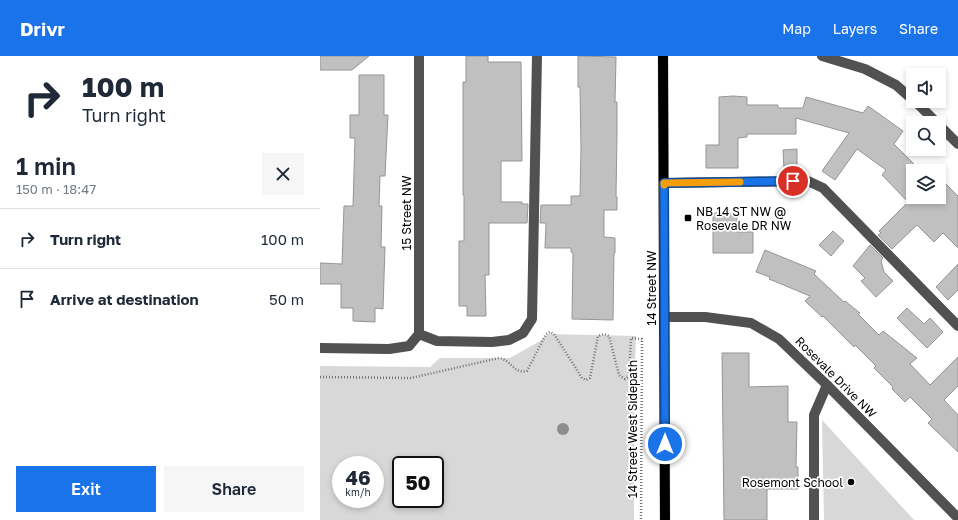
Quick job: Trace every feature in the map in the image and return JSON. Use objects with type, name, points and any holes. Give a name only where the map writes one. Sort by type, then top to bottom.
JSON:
[{"type":"main road","name":"14 Street NW","points":[[663,56],[665,520]]},
{"type":"street","name":"15 Street NW","points":[[418,56],[419,334]]},
{"type":"street","points":[[320,348],[389,349],[409,346],[419,334],[437,341],[492,342],[509,340],[523,333],[532,319],[537,56]]},
{"type":"street","points":[[822,56],[865,68],[896,85],[906,93]]},
{"type":"street","points":[[922,108],[930,116]]},
{"type":"street","points":[[946,132],[958,144]]},
{"type":"street","points":[[664,183],[808,181],[823,188],[958,326]]},
{"type":"street","name":"Rosevale Drive NW","points":[[664,317],[705,317],[751,323],[779,339],[827,385],[958,518]]},
{"type":"street","points":[[814,520],[814,415],[827,385]]},
{"type":"path","name":"14 Street West Sidepath","points":[[320,377],[411,378],[498,358],[504,359],[517,371],[527,371],[546,334],[550,332],[554,334],[582,378],[586,380],[590,378],[598,336],[604,334],[609,336],[619,375],[625,379],[629,376],[631,338],[642,339],[641,520]]},
{"type":"shaded area","points":[[548,334],[636,336],[634,387],[634,520],[320,520],[320,366],[430,367],[440,358],[510,358],[540,341]]},
{"type":"shaded area","name":"Rosemont School","points":[[822,420],[914,520],[824,520]]},
{"type":"building","points":[[320,56],[369,56],[352,70],[320,70]]},
{"type":"building","points":[[466,56],[488,56],[488,62],[521,62],[522,161],[501,161],[501,202],[522,202],[522,204],[528,204],[527,223],[489,223],[489,275],[485,275],[486,316],[467,316],[467,306],[459,306],[459,241],[464,241],[463,82],[466,82]]},
{"type":"building","points":[[578,56],[616,57],[615,102],[617,102],[617,210],[604,210],[604,237],[615,238],[613,320],[572,319],[573,253],[571,252],[571,248],[545,248],[546,223],[540,223],[541,205],[571,205],[571,196],[580,196],[581,149]]},
{"type":"building","points":[[359,75],[384,75],[384,115],[388,115],[385,176],[380,176],[379,206],[382,206],[381,247],[385,247],[383,309],[375,308],[375,322],[353,321],[353,308],[341,308],[341,284],[320,284],[320,263],[342,264],[344,206],[353,206],[355,138],[350,138],[350,115],[359,115]]},
{"type":"building","points":[[719,97],[747,97],[747,105],[778,105],[778,108],[803,108],[806,97],[863,113],[868,106],[903,131],[894,144],[914,164],[906,164],[906,200],[882,175],[886,170],[857,149],[835,180],[822,171],[849,133],[796,118],[796,134],[747,134],[747,137],[738,138],[738,168],[706,168],[706,145],[719,145]]},
{"type":"building","points":[[797,149],[797,169],[784,170],[783,150]]},
{"type":"building","points":[[946,184],[958,196],[958,248],[943,233],[934,242],[917,225],[892,249],[878,235],[881,233],[879,231],[906,204],[946,204]]},
{"type":"building","points":[[713,213],[737,213],[737,232],[753,232],[753,253],[713,253]]},
{"type":"building","points":[[833,231],[844,241],[831,256],[819,245]]},
{"type":"building","points":[[870,245],[883,258],[881,261],[884,272],[893,281],[876,297],[861,281],[865,278],[853,266]]},
{"type":"building","points":[[765,250],[816,271],[814,274],[844,302],[845,301],[860,313],[858,314],[879,335],[883,331],[917,358],[910,364],[930,385],[958,357],[958,386],[944,400],[958,415],[958,452],[928,423],[932,419],[910,397],[905,402],[892,389],[893,387],[874,368],[876,366],[855,345],[854,347],[823,316],[822,317],[805,301],[810,296],[756,272]]},
{"type":"building","points":[[958,264],[958,290],[948,300],[936,287]]},
{"type":"building","points":[[907,308],[924,324],[930,318],[943,332],[927,348],[897,318]]},
{"type":"building","points":[[722,353],[749,353],[749,387],[788,386],[788,422],[797,422],[796,467],[798,467],[798,489],[767,489],[767,520],[724,520]]},
{"type":"slow traffic","points":[[664,185],[664,183],[740,182]]},
{"type":"place","name":"NB 14 ST NW @ Rosevale DR NW","points":[[688,218]]},
{"type":"place","name":"Rosemont School","points":[[851,482]]},
{"type":"route","points":[[665,444],[664,183],[793,181]]}]
